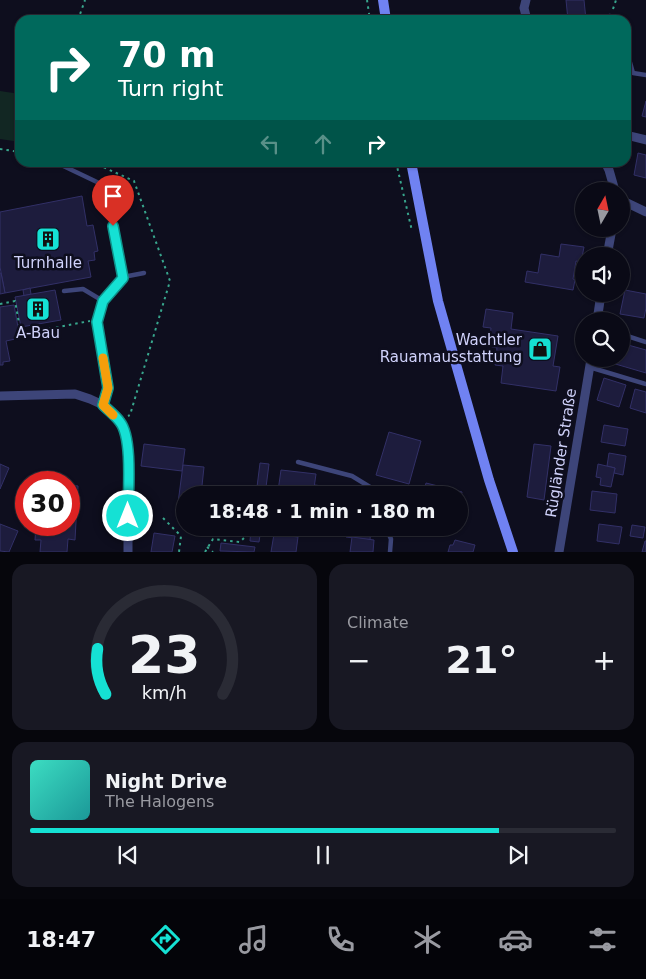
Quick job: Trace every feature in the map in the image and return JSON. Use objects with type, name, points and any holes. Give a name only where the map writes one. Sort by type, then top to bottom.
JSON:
[{"type":"main road","points":[[383,0],[385,15]]},
{"type":"main road","points":[[412,167],[438,301],[489,480],[513,552]]},
{"type":"street","points":[[526,0],[524,8],[526,15]]},
{"type":"street","points":[[631,136],[646,140]]},
{"type":"street","points":[[608,167],[612,182]]},
{"type":"street","points":[[630,204],[646,212]]},
{"type":"street","name":"Rügländer Straße","points":[[559,552],[589,367]]},
{"type":"street","points":[[0,396],[75,394],[103,405],[121,422],[128,445],[128,552]]},
{"type":"lane","points":[[631,66],[633,73],[646,75]]},
{"type":"lane","points":[[65,167],[99,183],[106,193],[123,278]]},
{"type":"lane","points":[[103,405],[108,388],[97,322],[103,301],[123,278],[144,274]]},
{"type":"lane","points":[[64,291],[83,289],[103,301]]},
{"type":"lane","points":[[630,337],[646,342]]},
{"type":"lane","points":[[601,367],[646,384]]},
{"type":"lane","points":[[298,462],[352,476],[367,486]]},
{"type":"lane","points":[[389,536],[390,552]]},
{"type":"path","points":[[80,15],[85,0]]},
{"type":"path","points":[[367,0],[369,15]]},
{"type":"path","points":[[0,148],[15,151]]},
{"type":"path","points":[[103,167],[134,181],[170,281],[130,415],[121,422]]},
{"type":"path","points":[[0,304],[14,301],[21,334],[89,321],[97,322]]},
{"type":"path","points":[[163,518],[181,536],[179,552]]},
{"type":"path","points":[[205,552],[213,538],[240,542],[244,536]]},
{"type":"path","points":[[207,547],[213,552]]},
{"type":"green space","points":[[0,91],[15,93],[15,141],[0,139]]},
{"type":"building","points":[[566,0],[584,0],[586,15],[568,15]]},
{"type":"building","points":[[646,101],[646,117],[642,116]]},
{"type":"building","points":[[638,153],[646,155],[646,178],[634,175]]},
{"type":"building","name":"Turnhalle","points":[[82,196],[87,226],[93,225],[98,251],[94,252],[95,260],[88,261],[91,277],[5,293],[0,267],[0,212]]},
{"type":"building","points":[[561,244],[584,247],[575,247],[573,279],[575,280],[573,290],[525,282],[527,271],[538,273],[541,254],[559,257]]},
{"type":"building","points":[[0,273],[5,293],[0,294]]},
{"type":"building","points":[[30,288],[31,294],[24,296],[23,290]]},
{"type":"building","name":"A-Bau","points":[[55,290],[61,320],[21,327],[15,297]]},
{"type":"building","points":[[630,291],[646,294],[644,318],[630,316],[630,312],[620,312],[622,302],[630,302]]},
{"type":"building","points":[[14,305],[20,338],[6,341],[10,361],[3,362],[3,365],[0,365],[0,307]]},
{"type":"building","points":[[486,309],[513,313],[511,329],[558,336],[553,366],[560,367],[556,391],[501,383],[503,366],[495,365],[497,348],[489,346],[491,328],[483,327]]},
{"type":"building","points":[[630,346],[646,350],[646,373],[626,367],[630,367]]},
{"type":"building","points":[[604,378],[626,385],[619,407],[597,400]]},
{"type":"building","points":[[635,389],[646,392],[646,413],[630,408]]},
{"type":"building","points":[[604,425],[628,429],[625,446],[601,442]]},
{"type":"building","points":[[389,432],[421,441],[409,484],[376,475]]},
{"type":"building","points":[[144,444],[185,449],[182,471],[141,466]]},
{"type":"building","points":[[534,444],[551,446],[544,500],[527,497]]},
{"type":"building","points":[[609,453],[626,456],[623,475],[614,473],[615,468],[607,466]]},
{"type":"building","points":[[260,463],[269,464],[266,486],[257,486]]},
{"type":"building","points":[[0,464],[9,468],[0,489]]},
{"type":"building","points":[[598,464],[615,468],[611,487],[600,485],[601,478],[596,477]]},
{"type":"building","points":[[183,465],[204,467],[202,486],[180,486]]},
{"type":"building","points":[[281,470],[316,474],[314,486],[279,486]]},
{"type":"building","points":[[426,483],[438,486],[425,486]]},
{"type":"building","points":[[592,491],[617,494],[615,513],[590,510]]},
{"type":"building","points":[[0,524],[15,530],[16,536],[9,552],[0,551]]},
{"type":"building","points":[[599,524],[622,527],[619,544],[597,541]]},
{"type":"building","points":[[632,525],[645,527],[643,538],[630,536]]},
{"type":"building","points":[[154,533],[175,536],[172,552],[151,552]]},
{"type":"building","points":[[35,536],[75,536],[75,540],[68,539],[67,552],[40,552],[41,540],[35,540]]},
{"type":"building","points":[[250,536],[260,536],[259,542],[250,541]]},
{"type":"building","points":[[274,536],[298,537],[296,552],[271,552]]},
{"type":"building","points":[[346,536],[370,536],[370,540]]},
{"type":"building","points":[[352,537],[374,540],[373,552],[350,552]]},
{"type":"building","points":[[455,540],[475,545],[473,552],[448,552],[450,545],[453,545]]},
{"type":"building","points":[[645,541],[646,552],[642,552]]},
{"type":"building","points":[[221,543],[255,547],[254,552],[220,551]]},
{"type":"slow traffic","points":[[103,358],[108,388],[103,405],[113,415]]},
{"type":"place","name":"Turnhalle","points":[[48,239]]},
{"type":"place","name":"A-Bau","points":[[38,309]]},
{"type":"place","name":"Wachtler Rauamausstattung","points":[[540,349]]},
{"type":"route","points":[[113,226],[123,278],[103,301],[97,322],[108,388],[103,405],[121,422],[128,445],[128,516]]}]
